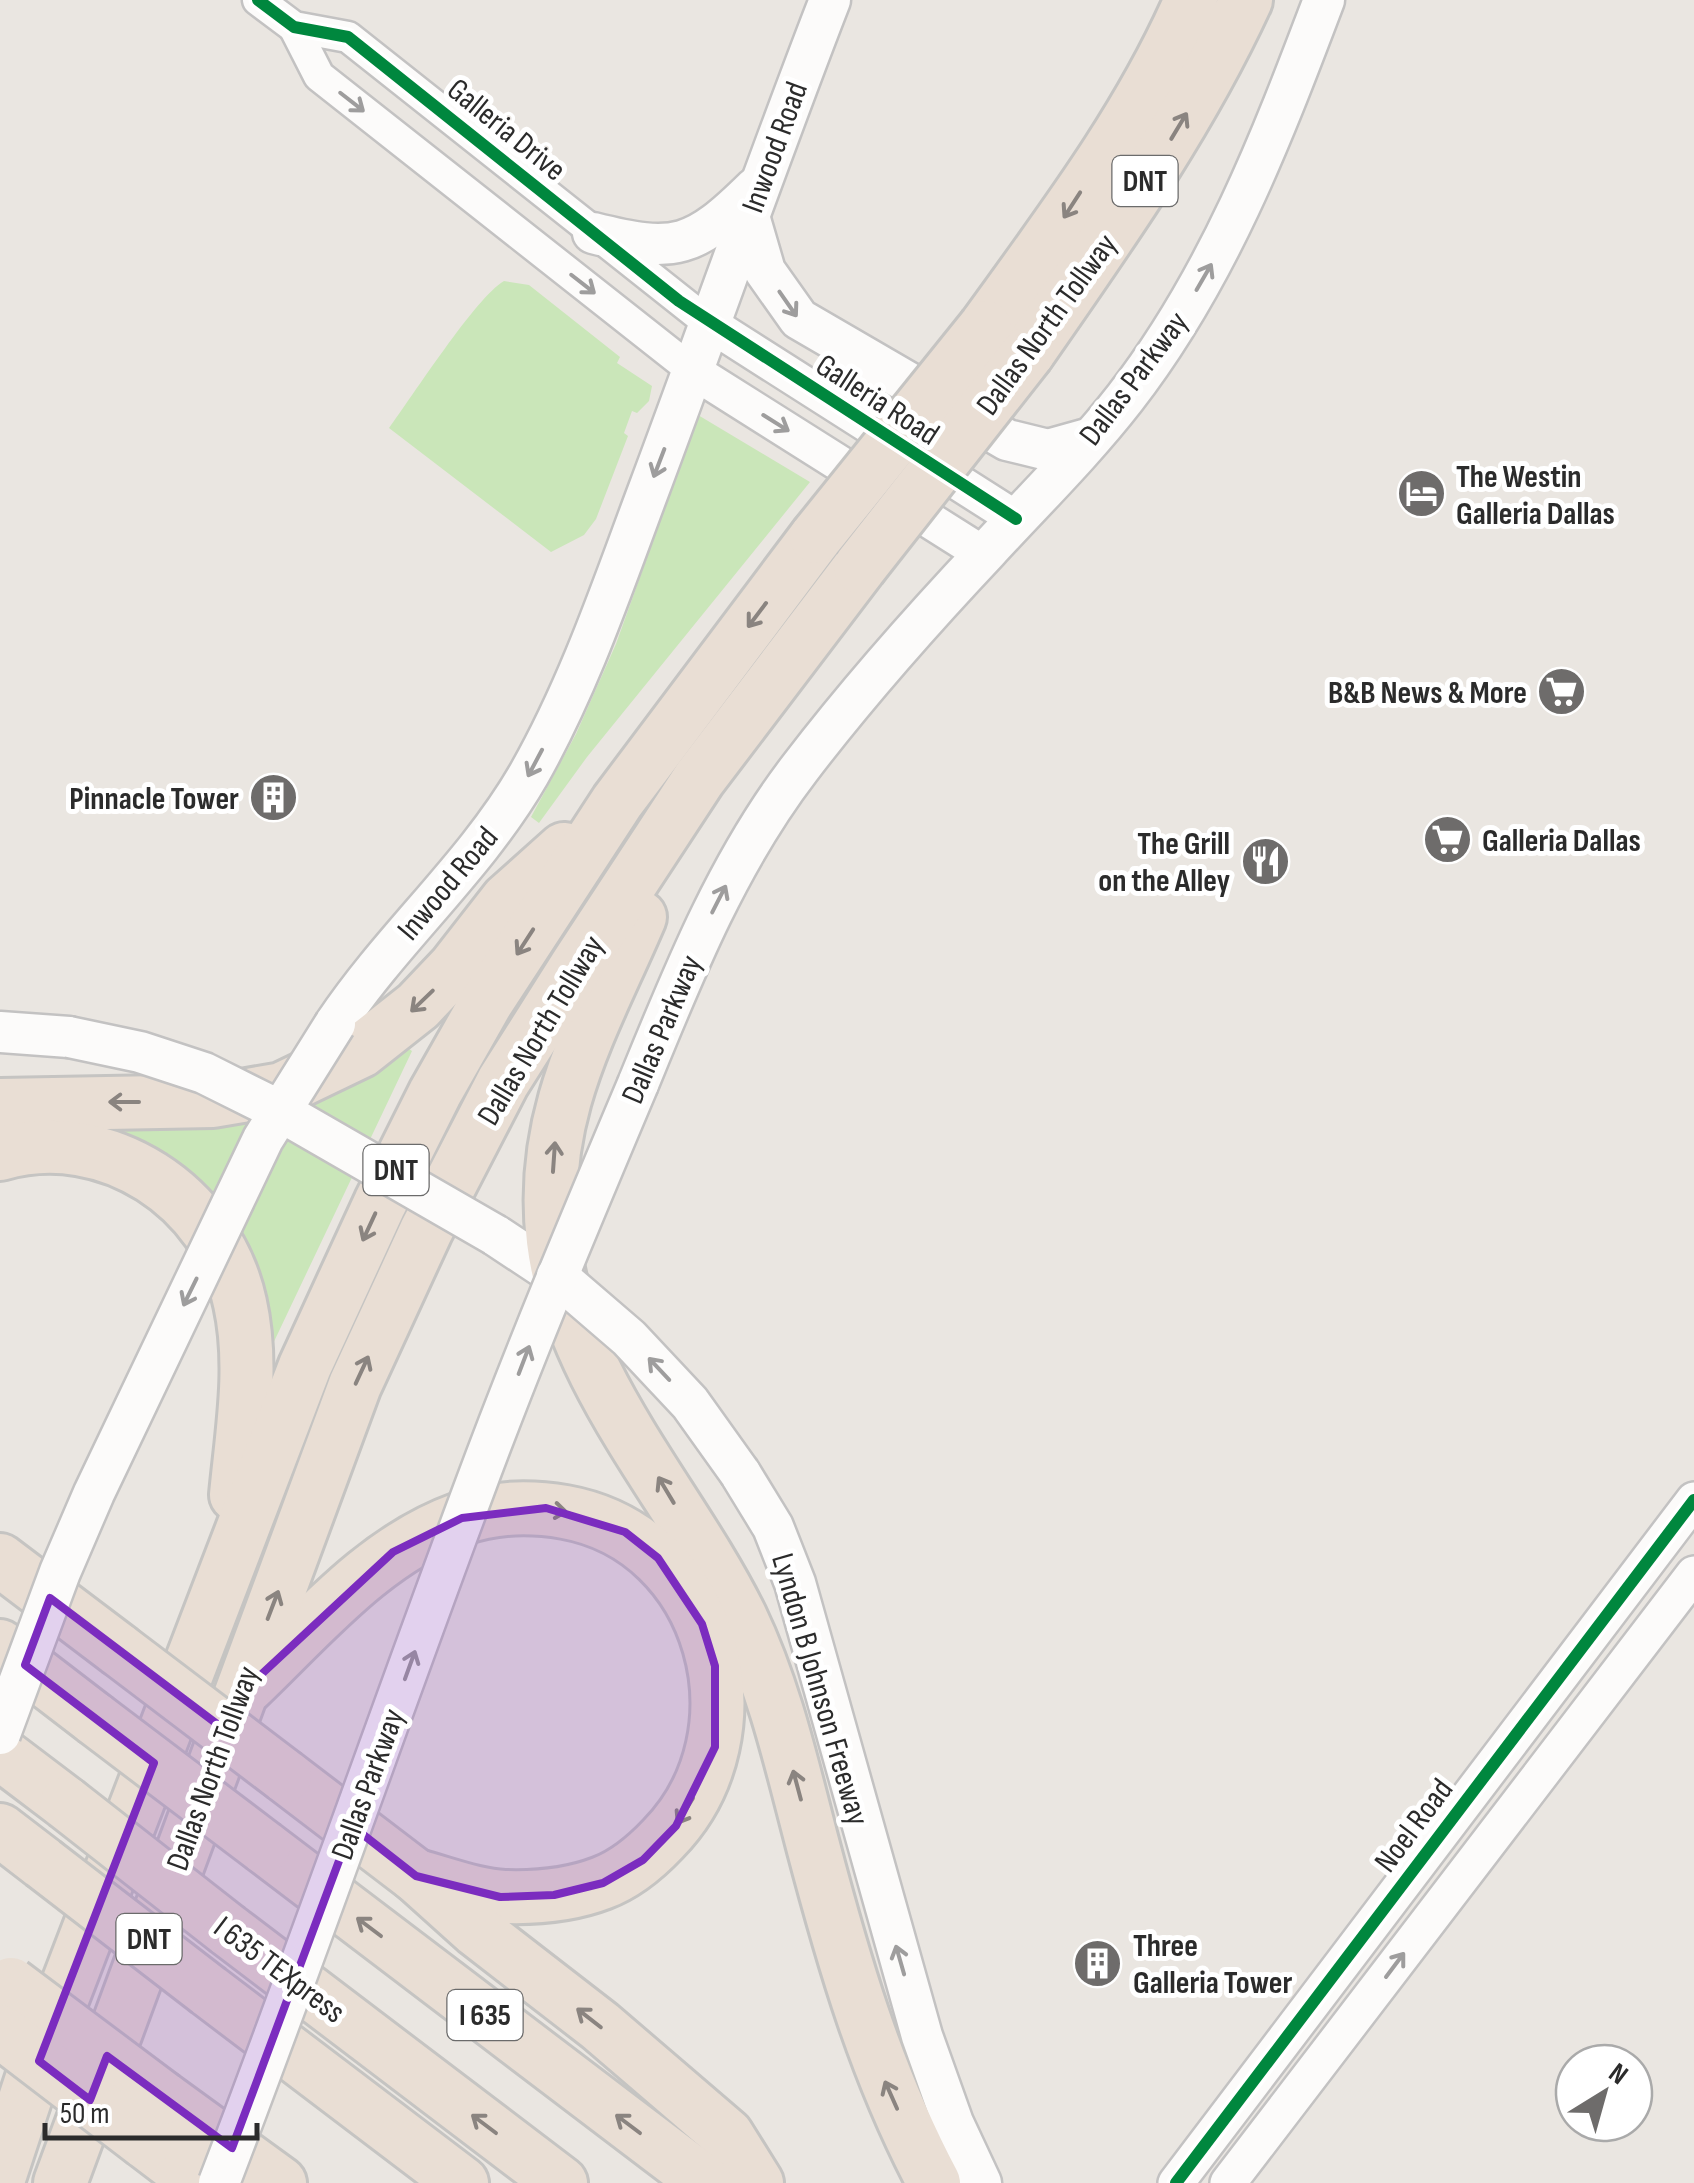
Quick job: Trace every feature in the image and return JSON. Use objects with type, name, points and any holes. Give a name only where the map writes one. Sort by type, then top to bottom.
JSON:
[{"type":"highway","name":"Dallas North Tollway","points":[[0,2175],[34,2072],[305,1366],[427,1108],[486,1003],[617,802],[816,537],[985,327],[1078,196],[1176,34],[1191,0]]},
{"type":"highway","name":"Dallas North Tollway","points":[[60,2183],[355,1386],[426,1232],[504,1082],[699,779],[1028,353],[1112,234],[1217,62],[1246,0]]},
{"type":"highway","points":[[699,779],[574,1064],[556,1139],[553,1240],[577,1336],[713,1568],[759,1660],[777,1709],[848,1975],[884,2081],[934,2183]]},
{"type":"highway","points":[[0,1105],[213,1101],[282,1089],[360,1051],[418,1006],[454,968],[507,900],[617,802]]},
{"type":"highway","points":[[0,1154],[69,1148],[98,1152],[130,1163],[185,1201],[227,1262],[240,1303],[246,1364],[230,1566]]},
{"type":"highway","points":[[238,1696],[393,1552],[462,1518],[508,1508],[546,1508],[587,1516],[624,1532],[658,1558],[685,1591],[702,1624],[715,1666],[719,1707],[715,1747],[698,1791],[676,1826],[643,1860],[603,1883],[554,1896],[500,1897],[416,1876]]},
{"type":"highway","points":[[0,1560],[416,1876],[476,1930],[600,2026],[727,2135],[758,2183]]},
{"type":"highway","name":"I 635","points":[[0,1646],[706,2183]]},
{"type":"highway","name":"I 635 TEXpress","points":[[0,1753],[562,2183]]},
{"type":"highway","name":"I 635 TEXpress","points":[[0,1830],[462,2183]]},
{"type":"highway","points":[[4,1997],[154,2120],[280,2183]]},
{"type":"highway","points":[[0,2114],[34,2072]]},
{"type":"highway","points":[[154,2120],[199,2183]]},
{"type":"main road","name":"Inwood Road","points":[[0,1734],[94,1493],[278,1110],[344,1009],[473,856],[512,802],[564,704],[693,372],[830,0]]},
{"type":"main road","name":"Dallas Parkway","points":[[219,2183],[467,1508],[557,1276],[694,948],[751,841],[798,771],[862,690],[1125,398],[1170,333],[1226,240],[1267,149],[1324,0]]},
{"type":"main road","points":[[593,233],[637,244],[675,246],[756,199],[765,271],[799,319],[1007,440],[1048,450],[1090,438]]},
{"type":"main road","name":"Lyndon B Johnson Freeway","points":[[0,1032],[69,1037],[140,1052],[204,1073],[278,1110],[557,1276],[630,1338],[690,1403],[772,1528],[795,1583],[922,2036],[952,2123],[981,2183]]},
{"type":"street","name":"Galleria Drive","points":[[258,0],[294,27],[348,37],[710,324]]},
{"type":"street","name":"Galleria Drive","points":[[294,27],[318,76],[693,372]]},
{"type":"street","name":"Galleria Road","points":[[710,324],[1016,519]]},
{"type":"street","points":[[693,372],[983,554]]},
{"type":"street","name":"Noel Road","points":[[1176,2183],[1694,1500]]},
{"type":"street","points":[[1228,2183],[1694,1574]]},
{"type":"street","points":[[1302,2017],[1336,2042]]},
{"type":"highlighted area","points":[[546,1508],[625,1532],[658,1558],[702,1624],[715,1666],[715,1747],[676,1826],[643,1860],[603,1883],[554,1895],[500,1897],[416,1876],[352,1826],[232,2148],[107,2056],[90,2100],[39,2061],[154,1763],[25,1665],[50,1598],[225,1730],[238,1696],[341,1598],[393,1552],[462,1518]]},
{"type":"green space","points":[[504,281],[529,285],[620,357],[617,363],[652,386],[649,401],[637,413],[632,411],[624,433],[628,436],[596,519],[584,535],[551,552],[389,428],[461,326]]},
{"type":"green space","points":[[698,415],[810,482],[587,757],[539,823],[531,817],[576,734],[616,644]]},
{"type":"green space","points":[[400,1043],[412,1051],[270,1350],[247,1275],[105,1137],[101,1121]]},
{"type":"cycle path","points":[[258,0],[294,27],[348,37],[679,301],[1016,519]]},
{"type":"cycle path","points":[[1176,2183],[1694,1500]]},
{"type":"place","name":"The Westin Galleria Dallas","points":[[1421,494]]},
{"type":"place","name":"B&B News & More","points":[[1562,692]]},
{"type":"place","name":"Pinnacle Tower","points":[[274,798]]},
{"type":"place","name":"Galleria Dallas","points":[[1447,840]]},
{"type":"place","name":"The Grill on the Alley","points":[[1265,861]]},
{"type":"place","name":"Three Galleria Tower","points":[[1098,1963]]}]
